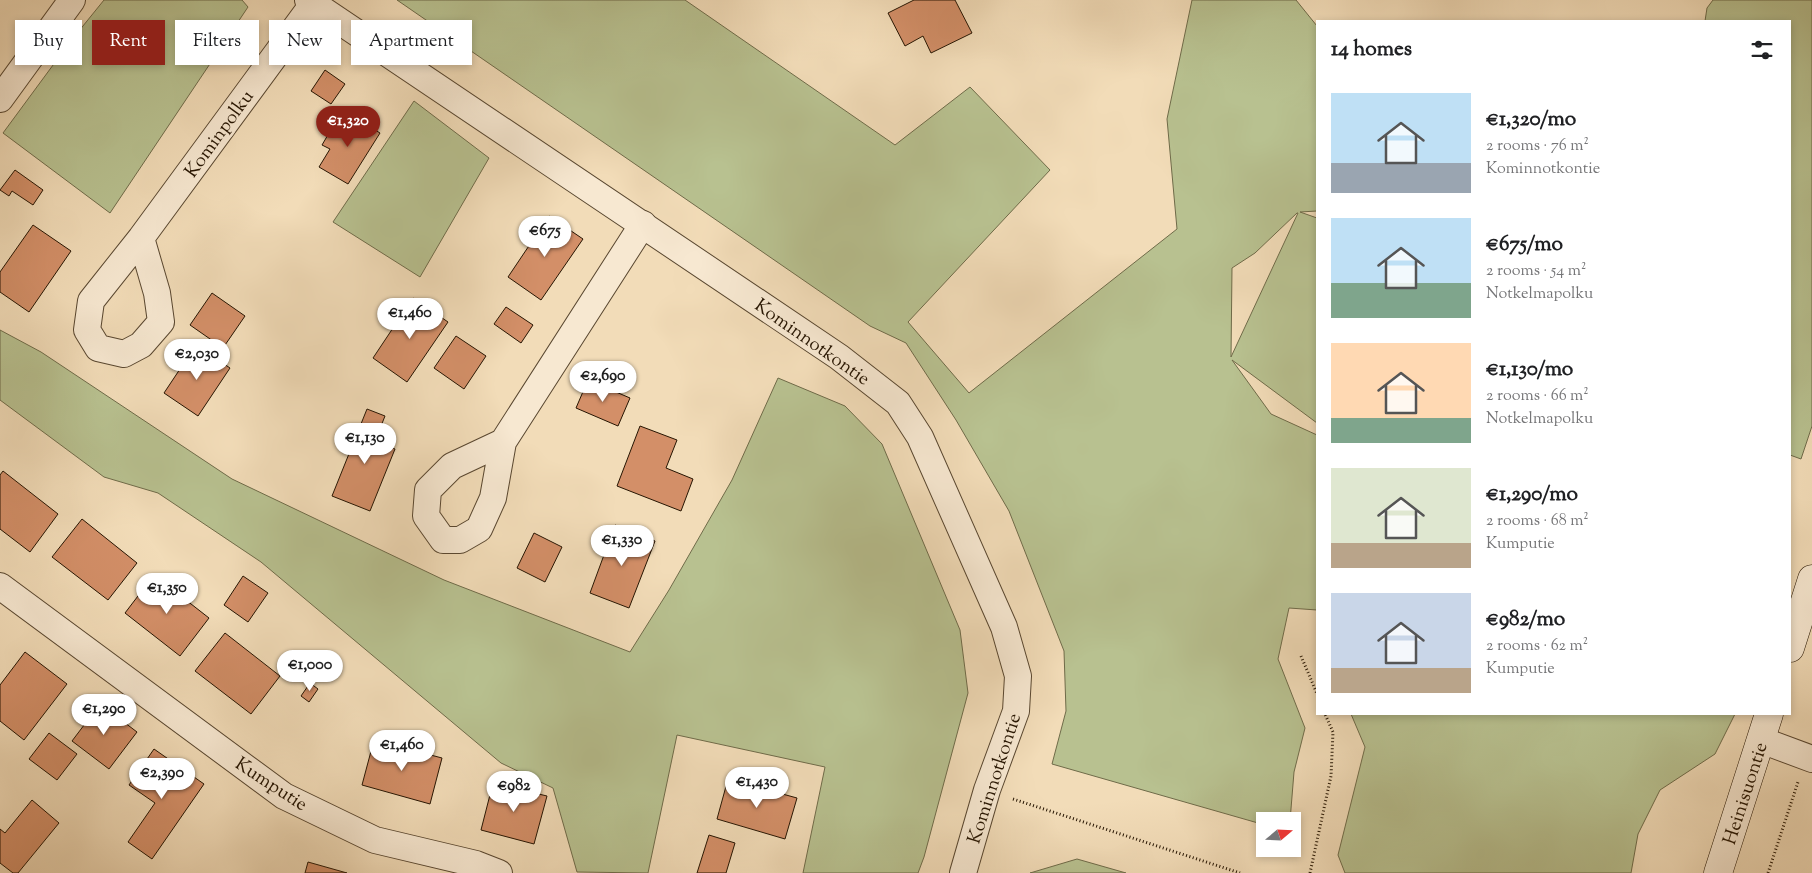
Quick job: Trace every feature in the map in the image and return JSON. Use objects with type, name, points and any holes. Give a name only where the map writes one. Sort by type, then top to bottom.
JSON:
[{"type":"street","points":[[0,99],[72,0]]},
{"type":"street","name":"Kominnotkontie","points":[[311,2],[839,357],[898,404],[920,437],[1004,627],[1018,676],[1016,711],[987,790],[963,873]]},
{"type":"street","name":"Kominpolku","points":[[141,238],[311,2]]},
{"type":"street","points":[[503,442],[643,224]]},
{"type":"street","points":[[1791,645],[1812,579]]},
{"type":"street","name":"Kumputie","points":[[0,586],[284,796],[376,840],[476,864],[499,873]]},
{"type":"street","name":"Heinisuontie","points":[[1718,873],[1769,715]]},
{"type":"street","points":[[1761,740],[1809,758]]},
{"type":"path","points":[[1301,656],[1316,691]]},
{"type":"path","points":[[1310,873],[1331,776],[1333,732],[1325,715]]},
{"type":"path","points":[[1768,873],[1809,758]]},
{"type":"path","points":[[987,790],[1240,873]]},
{"type":"green space","points":[[104,0],[242,0],[248,7],[239,20],[175,20],[175,65],[209,65],[110,213],[3,133],[53,65],[82,65],[82,27]]},
{"type":"green space","points":[[397,0],[685,0],[895,145],[970,87],[1050,170],[908,322],[969,393],[1177,229],[1167,119],[1192,0],[1296,0],[1316,25],[1316,211],[1300,212],[1316,218],[1316,422],[1232,360],[1271,414],[1316,435],[1316,610],[1289,608],[1278,659],[1305,728],[1294,772],[1291,812],[1256,812],[1256,822],[1052,764],[1066,711],[1064,651],[1009,511],[956,420],[906,343],[870,326],[472,52],[472,20],[426,20]],"holes":[[[1298,213],[1231,357],[1232,268],[1255,253]]]},
{"type":"green space","points":[[1713,0],[1812,0],[1812,426],[1801,459],[1791,455],[1791,20],[1705,20],[1707,8]]},
{"type":"green space","points":[[414,101],[489,158],[420,277],[333,222]]},
{"type":"green space","points":[[0,330],[41,352],[232,479],[444,580],[630,652],[669,590],[732,480],[778,378],[845,406],[882,444],[960,630],[968,693],[918,873],[803,873],[825,767],[677,735],[648,873],[577,872],[553,788],[501,763],[261,562],[158,493],[104,477],[0,400]]},
{"type":"green space","points":[[1351,715],[1734,715],[1715,754],[1660,790],[1638,834],[1631,873],[1345,873],[1338,855],[1365,747]]},
{"type":"green space","points":[[1077,859],[1126,873],[1030,873]]},
{"type":"building","points":[[914,0],[955,0],[972,33],[931,53],[923,36],[905,46],[888,13]]},
{"type":"building","points":[[325,70],[345,84],[331,104],[311,91]]},
{"type":"building","points":[[351,115],[380,133],[348,184],[319,167],[330,149],[322,145],[336,121],[345,126]]},
{"type":"building","points":[[15,170],[43,190],[33,205],[12,191],[9,196],[0,190]]},
{"type":"building","points":[[549,216],[583,239],[541,300],[508,277]]},
{"type":"building","points":[[33,225],[71,251],[29,312],[0,292],[0,272]]},
{"type":"building","points":[[212,293],[245,316],[223,348],[190,325]]},
{"type":"building","points":[[413,298],[448,322],[407,382],[373,358]]},
{"type":"building","points":[[506,307],[533,325],[521,343],[494,324]]},
{"type":"building","points":[[456,336],[486,356],[464,389],[434,368]]},
{"type":"building","points":[[196,345],[230,368],[198,416],[164,393]]},
{"type":"building","points":[[588,380],[630,398],[618,426],[576,408]]},
{"type":"building","points":[[367,409],[385,416],[375,441],[395,449],[370,511],[332,496]]},
{"type":"building","points":[[640,426],[677,440],[666,468],[693,479],[681,511],[617,486]]},
{"type":"building","points":[[3,471],[58,514],[30,552],[0,529],[0,475]]},
{"type":"building","points":[[82,519],[137,563],[108,600],[52,557]]},
{"type":"building","points":[[615,525],[655,541],[629,608],[590,593]]},
{"type":"building","points":[[534,533],[562,547],[545,582],[517,568]]},
{"type":"building","points":[[154,575],[209,618],[180,656],[125,613]]},
{"type":"building","points":[[243,576],[268,593],[248,622],[224,605]]},
{"type":"building","points":[[225,633],[280,676],[251,714],[195,671]]},
{"type":"building","points":[[25,652],[67,684],[24,740],[0,721],[0,685]]},
{"type":"building","points":[[310,683],[318,689],[309,702],[301,696]]},
{"type":"building","points":[[100,704],[137,732],[109,769],[72,741]]},
{"type":"building","points":[[49,733],[77,754],[57,780],[29,759]]},
{"type":"building","points":[[374,740],[442,758],[430,804],[362,785]]},
{"type":"building","points":[[154,749],[204,784],[152,859],[128,842],[155,803],[129,785]]},
{"type":"building","points":[[728,779],[797,798],[785,839],[717,819]]},
{"type":"building","points":[[493,783],[547,796],[534,844],[481,830]]},
{"type":"building","points":[[32,800],[59,823],[18,873],[13,873],[0,863],[0,829],[5,833]]},
{"type":"building","points":[[709,835],[735,843],[726,873],[697,873]]},
{"type":"building","points":[[308,862],[347,873],[305,873]]}]
